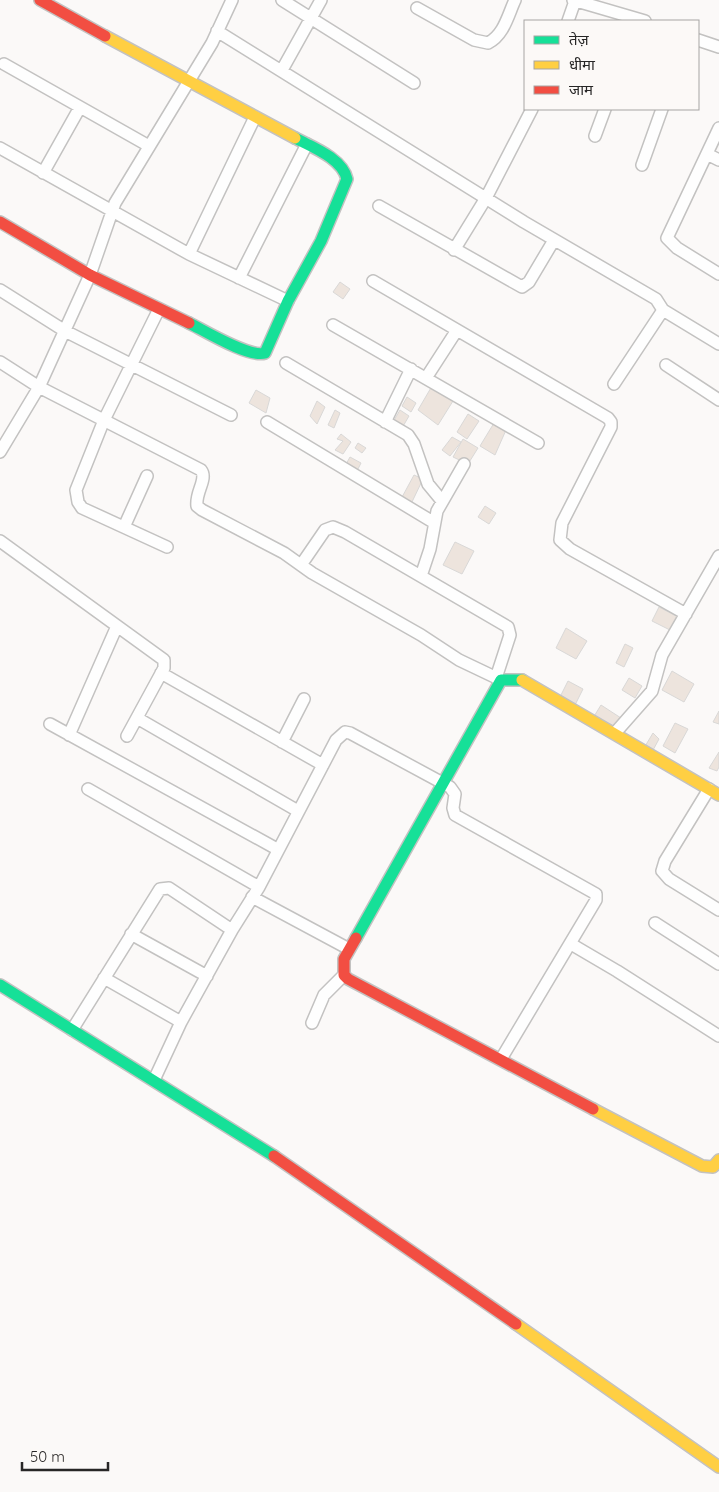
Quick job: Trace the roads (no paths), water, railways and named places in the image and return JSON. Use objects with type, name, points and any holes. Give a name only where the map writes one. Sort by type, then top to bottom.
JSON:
[{"type":"street","points":[[0,222],[90,275],[244,350],[259,355],[265,353],[288,301],[321,241],[347,179],[346,170],[307,144],[188,83],[40,0]]},
{"type":"street","points":[[0,452],[39,387],[90,275],[112,212],[149,146],[188,83],[232,0]]},
{"type":"street","points":[[282,0],[414,84]]},
{"type":"street","points":[[282,70],[320,0]]},
{"type":"street","points":[[417,8],[474,40],[488,43],[495,40],[502,30],[515,0]]},
{"type":"street","points":[[568,20],[574,0],[638,20]]},
{"type":"street","points":[[217,31],[554,240],[656,299],[663,310],[719,344]]},
{"type":"street","points":[[699,40],[719,47]]},
{"type":"street","points":[[4,64],[79,109],[149,146]]},
{"type":"street","points":[[43,173],[79,109]]},
{"type":"street","points":[[454,250],[486,198],[531,110]]},
{"type":"street","points":[[595,136],[605,110]]},
{"type":"street","points":[[642,165],[662,110]]},
{"type":"street","points":[[189,254],[255,118]]},
{"type":"street","points":[[719,128],[667,238],[677,248],[719,274]]},
{"type":"street","points":[[239,278],[307,144]]},
{"type":"street","points":[[0,148],[189,254],[288,301]]},
{"type":"street","points":[[707,154],[719,160]]},
{"type":"street","points":[[379,206],[522,287],[529,282],[554,240]]},
{"type":"street","points":[[372,281],[611,422],[560,529],[560,540],[570,548],[686,614]]},
{"type":"street","points":[[0,290],[65,331],[231,414]]},
{"type":"street","points":[[159,309],[104,420],[76,490],[78,502],[82,508],[167,547]]},
{"type":"street","points":[[614,384],[663,310]]},
{"type":"street","points":[[334,325],[538,443]]},
{"type":"street","points":[[426,378],[457,330]]},
{"type":"street","points":[[0,362],[39,387],[200,470],[204,477],[197,493],[197,506],[267,543],[459,660],[499,679],[521,679],[714,792],[665,860],[662,871],[669,879],[719,910]]},
{"type":"street","points":[[286,363],[412,440],[425,470],[428,484],[442,501]]},
{"type":"street","points":[[666,365],[718,399]]},
{"type":"street","points":[[385,422],[412,369]]},
{"type":"street","points":[[266,422],[433,522]]},
{"type":"street","points":[[420,576],[430,549],[433,522],[442,501],[464,464]]},
{"type":"street","points":[[124,527],[147,476]]},
{"type":"street","points":[[301,565],[325,530],[333,528],[345,532],[509,629],[510,635],[499,679],[349,949],[344,959],[344,975],[324,995],[312,1023]]},
{"type":"street","points":[[0,541],[164,660],[161,673],[127,736]]},
{"type":"street","points":[[615,733],[652,691],[662,655],[719,556]]},
{"type":"street","points":[[69,735],[117,626]]},
{"type":"street","points":[[161,673],[323,765]]},
{"type":"street","points":[[282,742],[304,699]]},
{"type":"street","points":[[137,718],[298,811]]},
{"type":"street","points":[[50,724],[277,849]]},
{"type":"street","points":[[154,1080],[181,1022],[232,930],[256,892],[323,765],[340,735],[350,733],[454,790],[453,808],[455,815],[594,891],[596,900],[501,1059]]},
{"type":"street","points":[[88,789],[349,949]]},
{"type":"street","points":[[72,1030],[157,893],[164,888],[169,888],[232,930]]},
{"type":"street","points":[[655,922],[719,964]]},
{"type":"street","points":[[131,934],[207,976]]},
{"type":"street","points":[[571,944],[719,1036]]},
{"type":"street","points":[[344,975],[380,997],[702,1166],[713,1167],[719,1160]]},
{"type":"street","points":[[104,978],[181,1022]]},
{"type":"street","points":[[0,985],[154,1080],[340,1200],[388,1237],[416,1254],[719,1467]]}]
